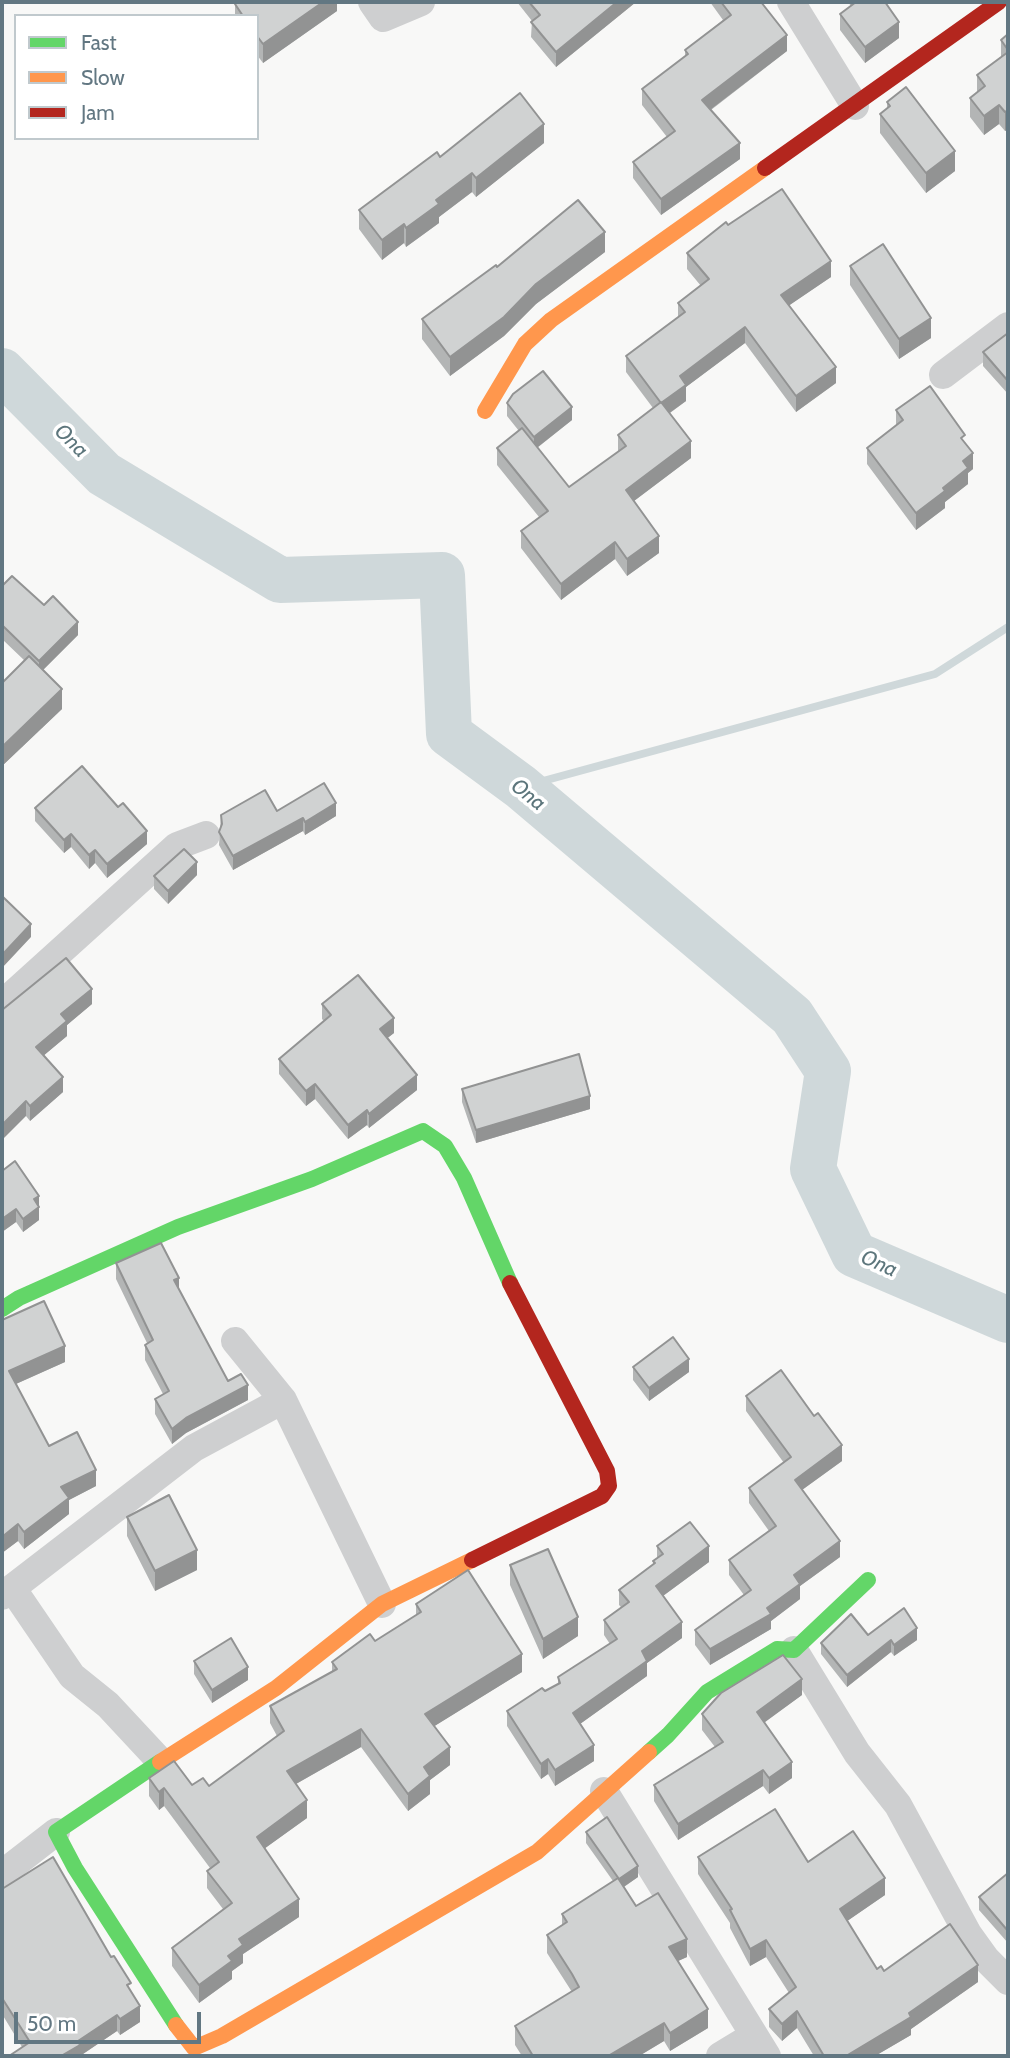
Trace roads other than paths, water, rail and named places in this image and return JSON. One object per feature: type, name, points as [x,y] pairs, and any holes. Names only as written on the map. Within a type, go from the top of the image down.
[{"type":"street","points":[[372,2],[383,18],[421,2]]},
{"type":"street","points":[[791,2],[855,106]]},
{"type":"street","points":[[485,411],[525,344],[551,320],[999,2]]},
{"type":"street","points":[[943,375],[1008,326]]},
{"type":"street","points":[[2,1004],[177,846],[206,835]]},
{"type":"street","points":[[2,1309],[19,1298],[178,1227],[312,1179],[423,1131],[445,1146],[464,1178],[502,1267],[607,1471],[609,1486],[602,1496],[382,1604],[276,1688],[241,1712],[206,1731],[56,1832],[2,1874]]},
{"type":"street","points":[[235,1340],[283,1400],[382,1604]]},
{"type":"street","points":[[162,1763],[108,1705],[72,1676],[7,1592],[194,1448],[283,1400]]},
{"type":"street","points":[[56,1832],[75,1868],[188,2052],[222,2036],[537,1852],[668,1735],[707,1692],[777,1649],[794,1650],[868,1580]]},
{"type":"street","points":[[794,1650],[857,1754],[898,1805],[968,1934],[986,1959],[1008,1981]]},
{"type":"street","points":[[604,1791],[760,2046],[720,2056]]},
{"type":"waterway","name":"Ona","points":[[2,371],[104,474],[280,580],[442,575],[449,734],[521,787],[792,1016],[828,1071],[813,1169],[854,1254],[1008,1320]]},
{"type":"waterway","points":[[521,787],[935,674],[1008,627]]}]
